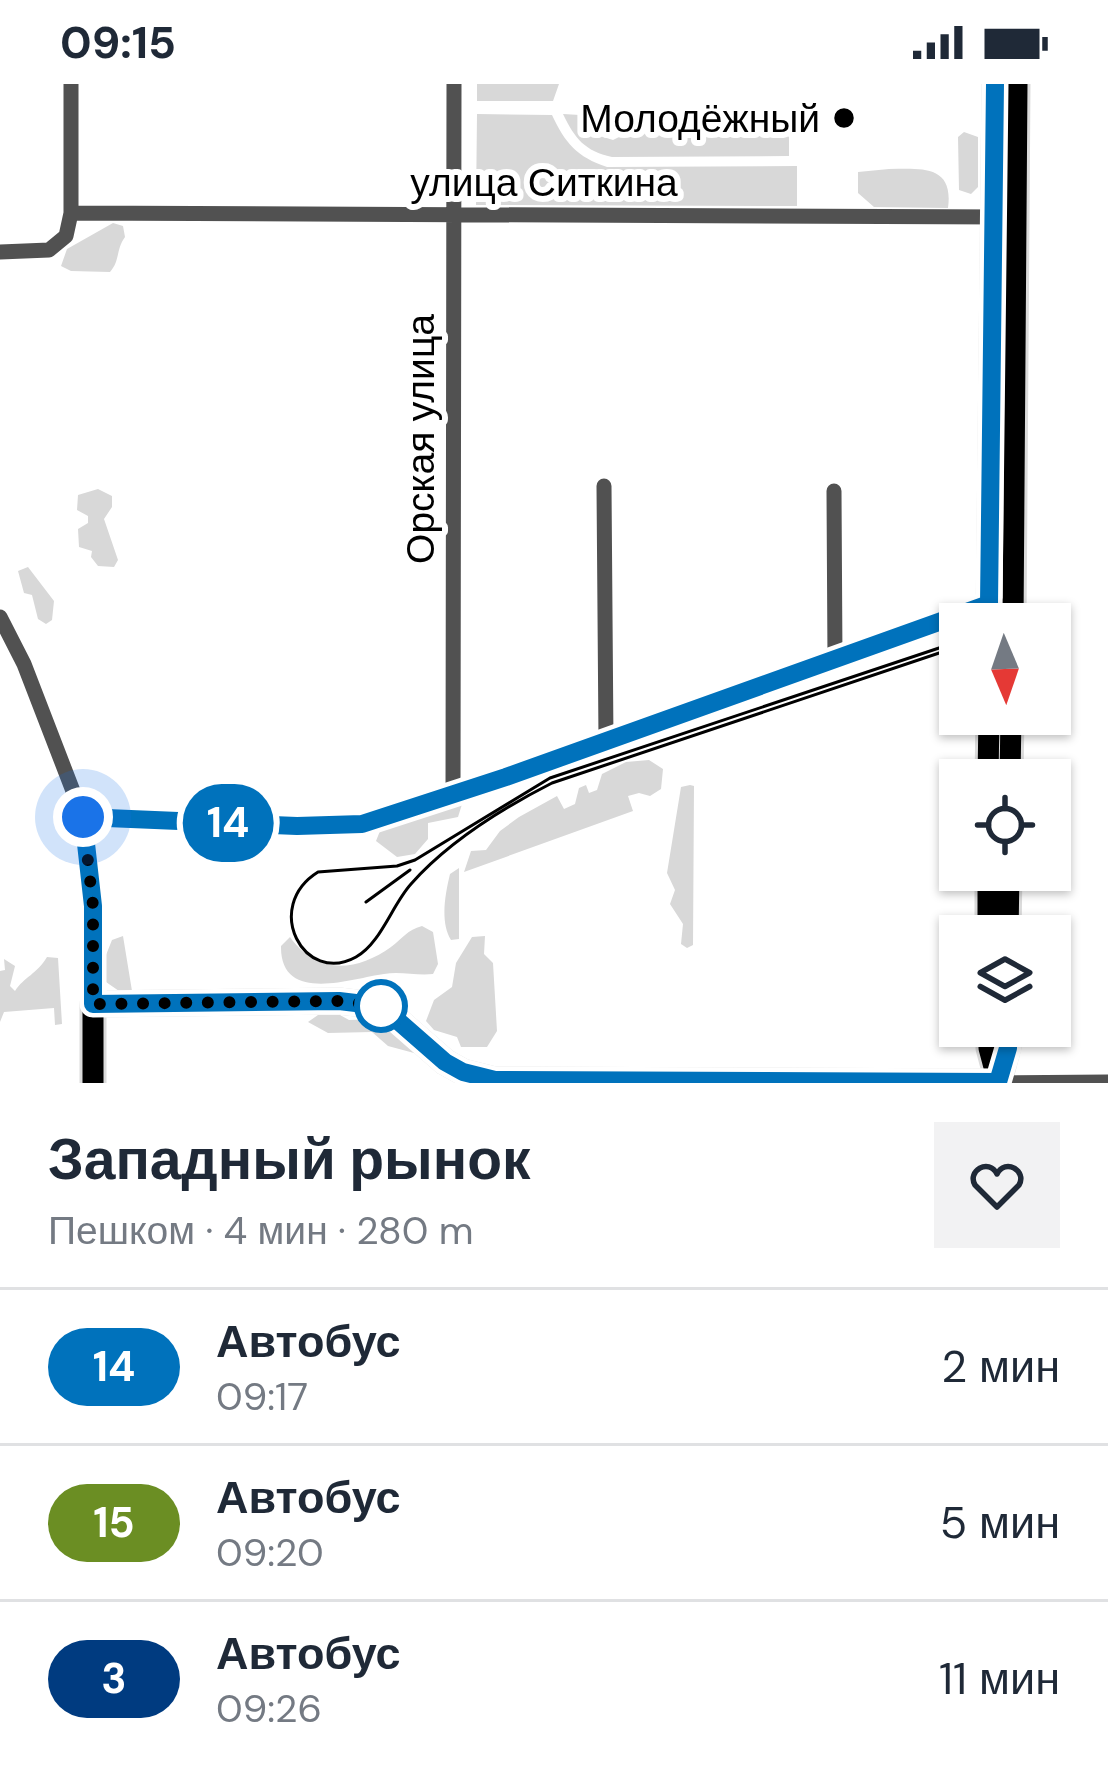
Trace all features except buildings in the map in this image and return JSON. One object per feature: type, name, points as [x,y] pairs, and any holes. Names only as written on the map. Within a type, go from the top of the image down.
[{"type":"main road","points":[[995,84],[1005,218],[1013,603]]},
{"type":"main road","points":[[989,603],[1005,218],[1017,84]]},
{"type":"main road","points":[[93,1083],[93,1004],[339,1001],[381,1006],[460,1077],[620,1083],[998,1083]]},
{"type":"main road","points":[[989,1047],[998,1083]]},
{"type":"main road","points":[[998,1083],[1008,1047]]},
{"type":"street","points":[[0,252],[49,250],[66,236],[71,213],[71,84]]},
{"type":"street","name":"Орская улица","points":[[453,793],[454,84]]},
{"type":"street","name":"улица Ситкина","points":[[71,213],[1005,218]]},
{"type":"street","points":[[604,486],[606,741]]},
{"type":"street","points":[[834,491],[835,660]]},
{"type":"street","points":[[1004,603],[1013,596]]},
{"type":"street","points":[[0,617],[25,664],[83,817],[93,906],[93,1004]]},
{"type":"street","points":[[83,817],[343,827],[388,817],[835,660],[939,629]]},
{"type":"street","points":[[998,1083],[1108,1082]]},
{"type":"shaded area","points":[[477,84],[559,84],[553,101],[477,101]]},
{"type":"shaded area","points":[[477,114],[552,115],[573,148],[607,167],[797,166],[797,206],[476,205]]},
{"type":"shaded area","points":[[563,114],[580,115],[588,132],[613,140],[637,128],[789,127],[789,156],[612,157],[582,143]]},
{"type":"shaded area","points":[[964,132],[978,137],[978,187],[971,194],[959,190],[958,137]]},
{"type":"shaded area","points":[[923,170],[940,176],[946,183],[948,208],[874,207],[858,193],[858,172]]},
{"type":"shaded area","points":[[113,223],[123,226],[125,237],[110,272],[71,271],[61,266],[67,249]]},
{"type":"shaded area","points":[[98,489],[112,496],[112,507],[104,519],[118,560],[114,567],[98,566],[92,551],[79,547],[78,529],[88,523],[88,516],[77,510],[78,495]]},
{"type":"shaded area","points":[[28,567],[54,601],[52,620],[46,624],[38,619],[32,595],[24,593],[18,571]]},
{"type":"shaded area","points":[[649,760],[663,769],[661,789],[650,796],[628,796],[633,811],[464,872],[471,851],[486,850],[519,817],[557,796],[564,809],[575,804],[579,788],[586,785],[589,793],[597,790],[602,774],[626,762]]},
{"type":"shaded area","points":[[694,786],[693,945],[687,948],[681,944],[683,924],[670,904],[675,890],[667,873],[681,787]]},
{"type":"shaded area","points":[[458,797],[463,801],[458,817],[428,823],[428,839],[415,854],[397,857],[376,841],[382,826]]},
{"type":"shaded area","points":[[459,868],[459,939],[451,940],[445,899],[450,874]]},
{"type":"shaded area","points":[[422,926],[433,932],[438,964],[433,974],[390,973],[320,984],[292,976],[284,964],[281,946],[290,937],[312,958],[351,965],[378,955]]},
{"type":"shaded area","points":[[123,936],[132,991],[119,991],[106,982],[104,960],[112,940]]},
{"type":"shaded area","points":[[485,936],[484,954],[493,963],[497,1031],[487,1047],[461,1047],[457,1037],[434,1030],[426,1021],[434,1000],[452,987],[456,963],[472,937]]},
{"type":"shaded area","points":[[47,957],[58,958],[62,1024],[55,1025],[54,1008],[4,1012],[0,1022],[4,959],[15,966],[10,986],[15,991]]},
{"type":"shaded area","points":[[318,1015],[379,1019],[415,1048],[414,1053],[388,1046],[372,1032],[328,1033],[308,1022]]},
{"type":"tram line","points":[[998,603],[1004,84]]},
{"type":"tram line","points":[[939,648],[550,778],[415,860],[397,866],[318,872],[301,887],[293,904],[296,939],[320,961],[337,963],[356,957],[372,943],[411,884],[442,854],[495,815],[552,783],[939,653]]},
{"type":"tram line","points":[[366,902],[410,870]]},
{"type":"bus line","name":"14","points":[[995,84],[989,604],[362,824],[297,826],[83,817],[93,906],[93,1004],[360,1002],[381,1006],[445,1062],[495,1080],[998,1082],[1008,1047]]},
{"type":"place","name":"Молодёжный","points":[[844,118]]},
{"type":"route","points":[[83,817],[93,906],[93,1004],[339,1001],[381,1006]]}]
